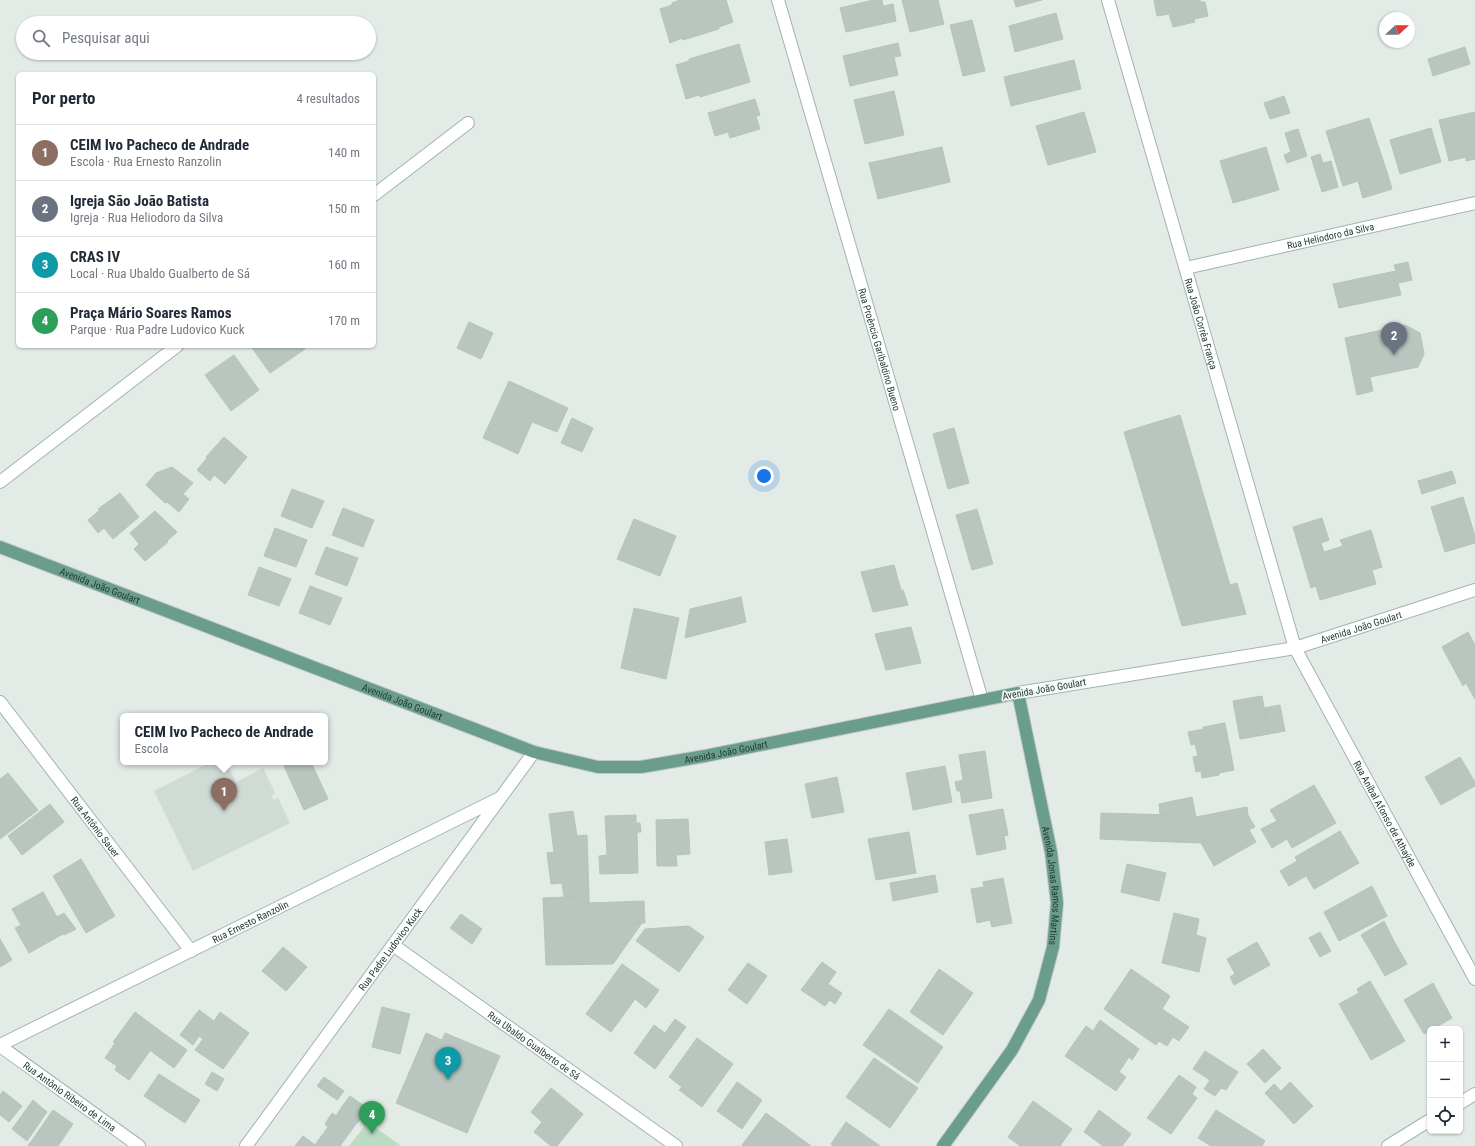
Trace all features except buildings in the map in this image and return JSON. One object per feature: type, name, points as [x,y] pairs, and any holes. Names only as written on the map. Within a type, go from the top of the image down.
[{"type":"main road","name":"Avenida João Goulart","points":[[0,547],[534,752],[598,767],[641,767],[705,756],[1018,693]]},
{"type":"main road","name":"Avenida Jonas Ramos Martins","points":[[943,1146],[1012,1050],[1039,1000],[1053,947],[1057,903],[1051,852],[1018,693]]},
{"type":"street","name":"Rua Proêncio Garibaldino Bueno","points":[[778,0],[982,700]]},
{"type":"street","name":"Rua João Corrêa França","points":[[1108,0],[1295,648]]},
{"type":"street","points":[[376,193],[468,123]]},
{"type":"street","name":"Rua Heliodoro da Silva","points":[[1186,268],[1475,203]]},
{"type":"street","points":[[0,482],[174,348]]},
{"type":"street","name":"Avenida João Goulart","points":[[1018,693],[1295,648],[1475,590]]},
{"type":"street","name":"Rua Aníbal Afonso de Athaýde","points":[[1295,648],[1475,979]]},
{"type":"street","name":"Rua Antônio Sauer","points":[[0,702],[190,951]]},
{"type":"street","name":"Rua Padre Ludovico Kuck","points":[[246,1146],[534,752]]},
{"type":"street","name":"Rua Ernesto Ranzolin","points":[[0,1045],[500,798]]},
{"type":"street","name":"Rua Ubaldo Gualberto de Sá","points":[[393,945],[676,1146]]},
{"type":"street","name":"Rua Antônio Ribeiro de Lima","points":[[0,1045],[139,1146]]},
{"type":"street","points":[[1463,1101],[1475,1094]]},
{"type":"street","points":[[1388,1146],[1427,1122]]},
{"type":"shaded area","points":[[205,765],[228,765],[236,782],[263,768],[275,793],[272,795],[273,800],[278,798],[290,823],[193,871],[154,791]]},
{"type":"green space","points":[[368,1122],[401,1146],[349,1146]]},
{"type":"place","name":"Igreja São João Batista","points":[[1394,355]]},
{"type":"place","name":"CEIM Ivo Pacheco de Andrade","points":[[224,811]]},
{"type":"place","name":"CRAS IV","points":[[448,1080]]},
{"type":"place","name":"Praça Mário Soares Ramos","points":[[372,1134]]}]
